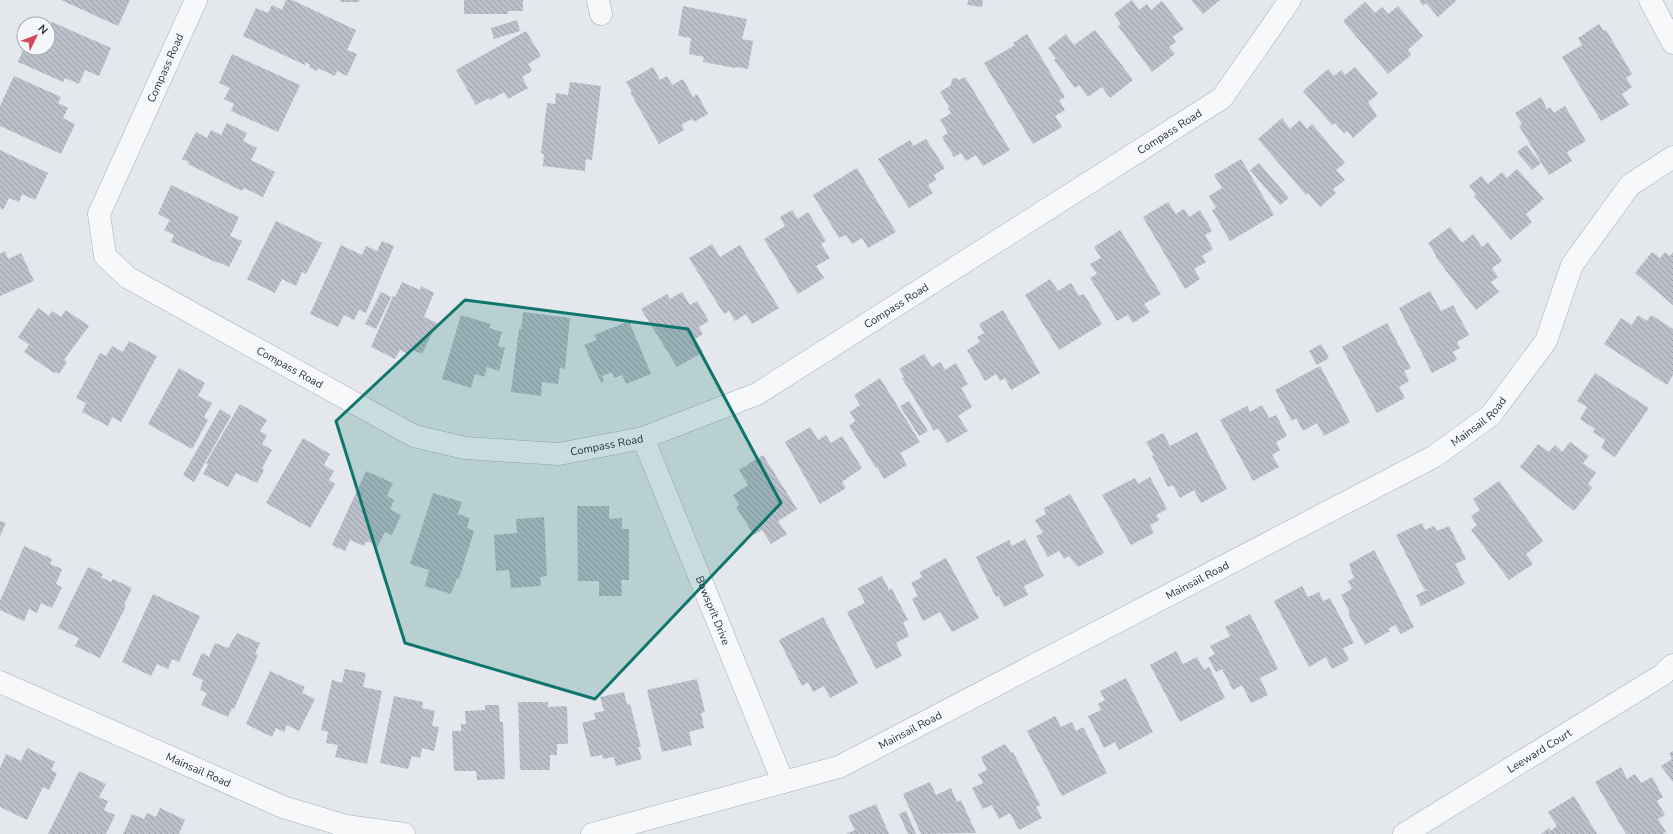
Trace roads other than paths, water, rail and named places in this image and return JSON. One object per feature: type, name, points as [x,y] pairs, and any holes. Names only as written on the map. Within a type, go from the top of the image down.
[{"type":"street","name":"Compass Road","points":[[196,0],[99,214],[105,256],[127,277],[414,436],[465,448],[559,454],[643,438],[757,394],[1222,98],[1290,0]]},
{"type":"street","points":[[1650,0],[1673,43]]},
{"type":"street","name":"Mainsail Road","points":[[592,834],[839,767],[1435,456],[1492,415],[1546,341],[1572,265],[1630,185],[1673,157]]},
{"type":"street","name":"Bowsprit Drive","points":[[643,438],[783,782]]},
{"type":"street","name":"Leeward Court","points":[[1404,834],[1662,675],[1673,665]]},
{"type":"street","name":"Mainsail Road","points":[[0,682],[283,807],[346,826],[404,834]]}]
